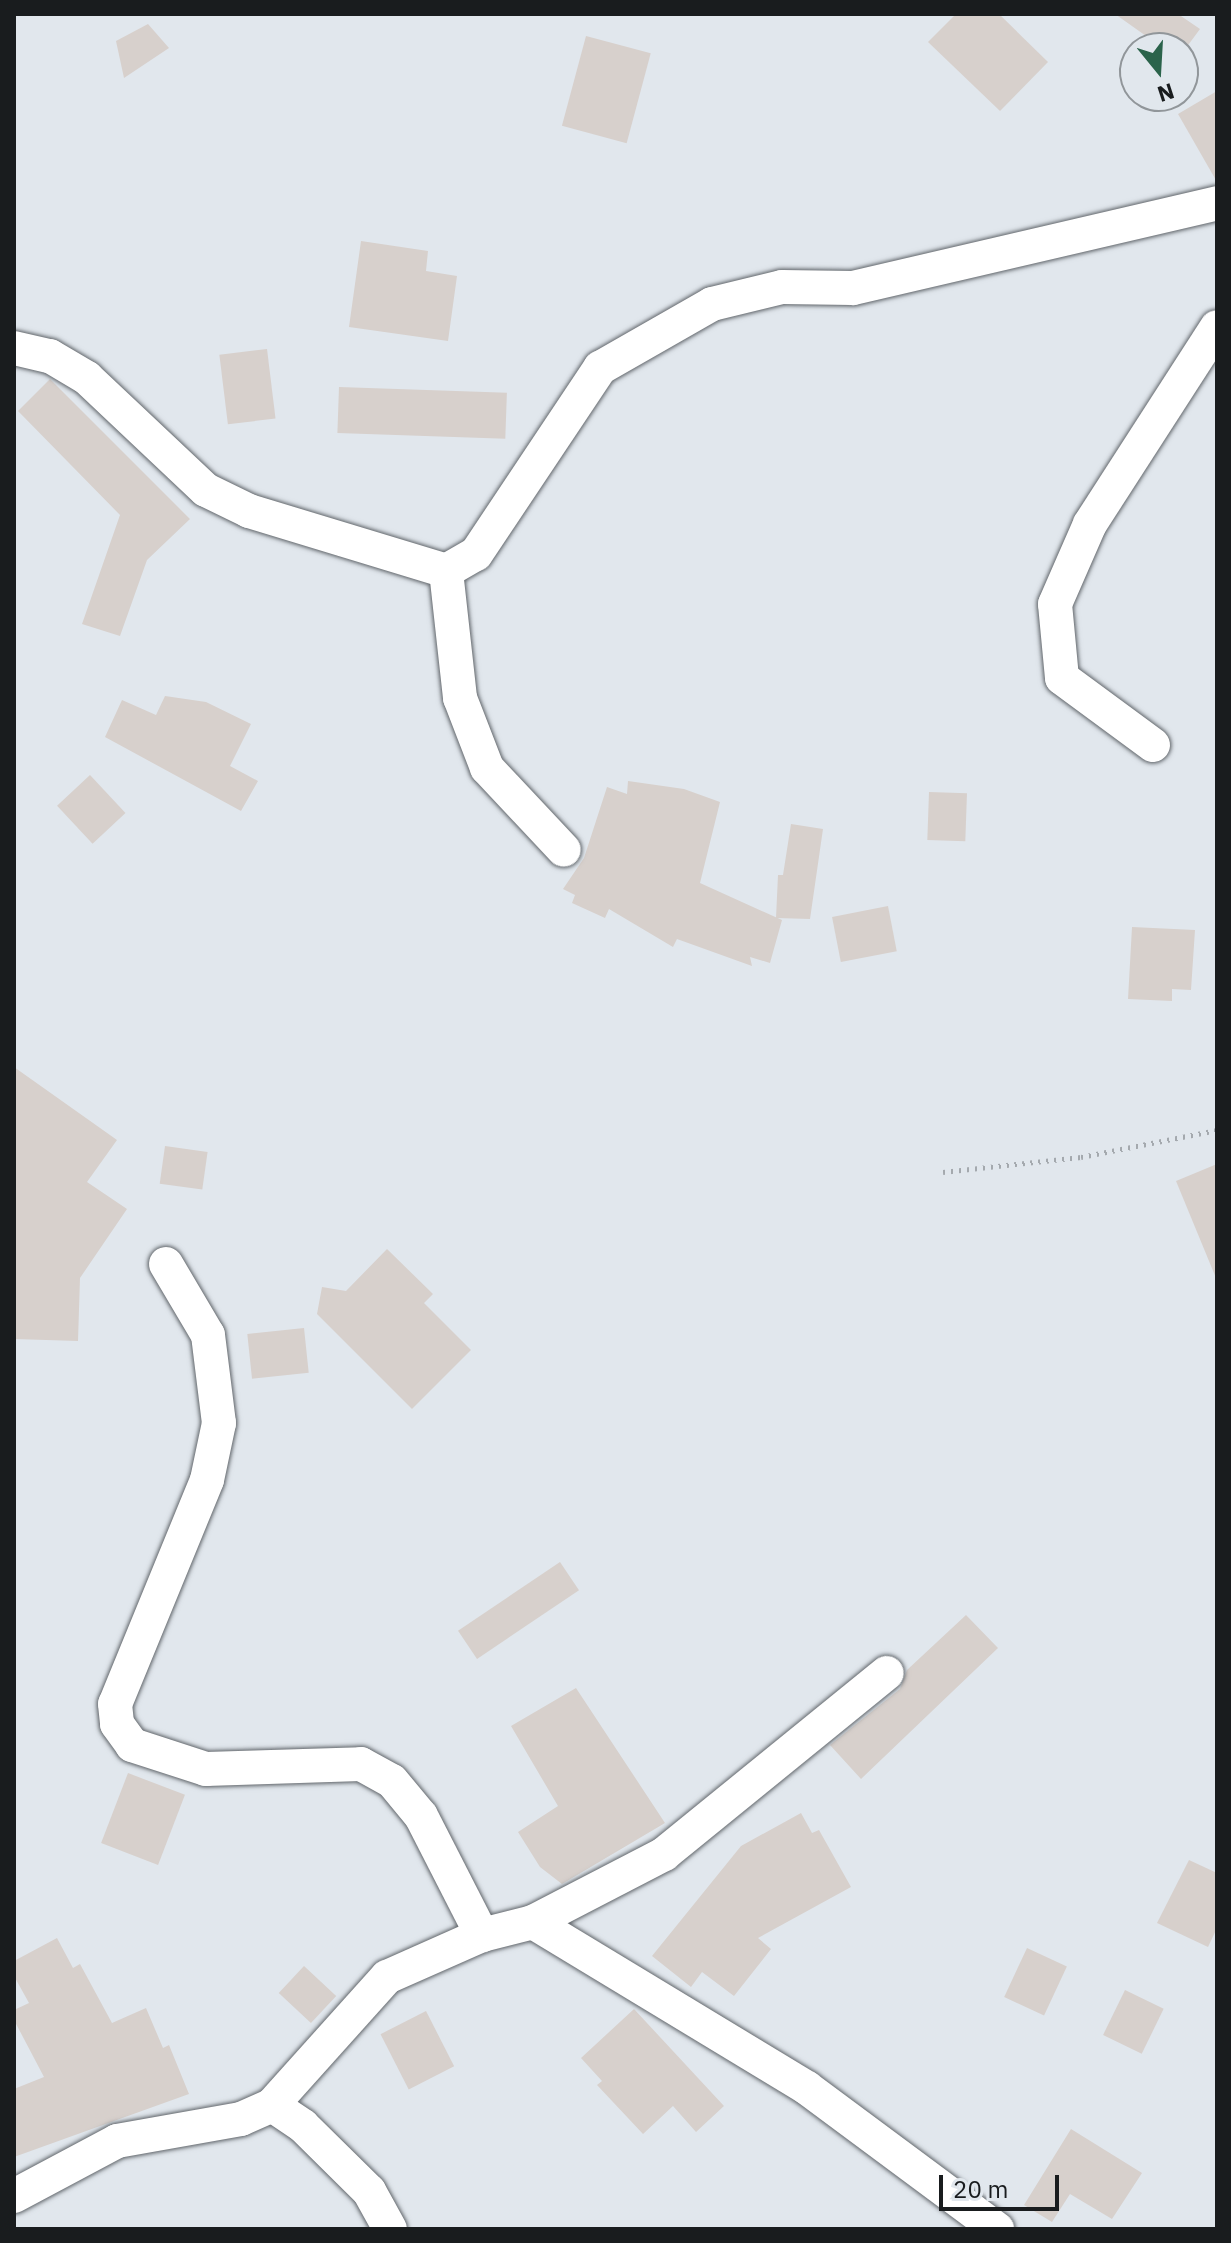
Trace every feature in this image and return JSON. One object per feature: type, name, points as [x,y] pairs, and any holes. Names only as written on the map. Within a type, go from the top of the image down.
[{"type":"street","points":[[14,348],[50,356],[87,378],[206,490],[249,511],[446,571],[476,554],[600,368],[712,304],[782,287],[853,288],[1217,203]]},
{"type":"street","points":[[1153,745],[1062,678],[1055,604],[1090,524],[1217,327]]},
{"type":"street","points":[[446,571],[460,698],[487,768],[564,850]]},
{"type":"street","points":[[166,1264],[208,1335],[219,1423],[207,1480],[115,1704],[117,1724],[132,1745],[206,1769],[361,1764],[392,1781],[421,1816],[482,1935]]},
{"type":"street","points":[[14,2196],[117,2141],[241,2119],[272,2105],[387,1977],[482,1935],[533,1922],[664,1854],[887,1673]]},
{"type":"street","points":[[533,1922],[807,2088],[997,2229]]},
{"type":"street","points":[[272,2105],[303,2126],[369,2191],[390,2229]]},
{"type":"path","points":[[943,1172],[1081,1157],[1217,1130]]},
{"type":"building","points":[[956,14],[999,14],[1048,62],[1000,111],[928,42]]},
{"type":"building","points":[[1115,14],[1178,14],[1200,29],[1198,32],[1140,32]]},
{"type":"building","points":[[148,24],[169,48],[124,78],[116,41]]},
{"type":"building","points":[[586,36],[651,53],[627,143],[562,126]]},
{"type":"building","points":[[1217,91],[1217,182],[1178,114],[1199,112],[1199,102]]},
{"type":"building","points":[[361,241],[428,251],[426,271],[457,276],[448,341],[349,327]]},
{"type":"building","points":[[267,349],[276,418],[228,424],[219,355]]},
{"type":"building","points":[[50,379],[190,519],[147,560],[120,636],[82,624],[120,515],[18,411]]},
{"type":"building","points":[[339,387],[507,393],[505,439],[337,433]]},
{"type":"building","points":[[165,696],[206,702],[251,724],[230,766],[258,781],[241,811],[105,737],[122,700],[156,715]]},
{"type":"building","points":[[90,775],[125,813],[93,844],[57,806]]},
{"type":"building","points":[[628,781],[684,789],[720,802],[700,883],[782,920],[770,963],[750,957],[752,966],[677,939],[673,947],[609,909],[605,918],[572,903],[575,895],[563,889],[584,858],[607,787],[627,794]]},
{"type":"building","points":[[929,792],[967,793],[965,841],[927,840]]},
{"type":"building","points":[[791,824],[823,829],[810,919],[776,918],[778,875],[783,875]]},
{"type":"building","points":[[888,906],[897,951],[841,962],[832,917]]},
{"type":"building","points":[[1132,927],[1195,930],[1191,990],[1172,989],[1172,1001],[1128,999]]},
{"type":"building","points":[[14,1067],[117,1140],[87,1182],[127,1209],[80,1278],[78,1341],[14,1339]]},
{"type":"building","points":[[165,1146],[208,1152],[202,1190],[160,1184]]},
{"type":"building","points":[[1217,1164],[1217,1278],[1216,1278],[1176,1181]]},
{"type":"building","points":[[387,1249],[433,1294],[424,1303],[471,1350],[412,1409],[317,1314],[322,1287],[346,1291]]},
{"type":"building","points":[[304,1328],[309,1373],[252,1379],[247,1334]]},
{"type":"building","points":[[560,1562],[579,1590],[477,1659],[458,1631]]},
{"type":"building","points":[[966,1615],[998,1648],[861,1779],[830,1745],[900,1689],[907,1670]]},
{"type":"building","points":[[576,1688],[665,1823],[562,1884],[540,1867],[518,1832],[558,1806],[511,1726]]},
{"type":"building","points":[[128,1773],[185,1795],[158,1865],[101,1843]]},
{"type":"building","points":[[801,1813],[812,1833],[819,1830],[851,1887],[758,1938],[771,1949],[734,1996],[702,1972],[691,1987],[652,1956],[741,1846]]},
{"type":"building","points":[[1189,1860],[1217,1873],[1217,1928],[1208,1947],[1157,1923]]},
{"type":"building","points":[[57,1938],[73,1968],[80,1964],[112,2023],[146,2008],[163,2048],[169,2045],[189,2094],[14,2157],[14,2089],[44,2077],[14,2020],[14,2010],[29,2003],[14,1976],[14,1961]]},
{"type":"building","points":[[1027,1948],[1067,1967],[1044,2016],[1004,1997]]},
{"type":"building","points":[[304,1966],[336,1996],[311,2023],[279,1993]]},
{"type":"building","points":[[1125,1990],[1164,2009],[1142,2054],[1103,2035]]},
{"type":"building","points":[[634,2009],[724,2106],[696,2132],[673,2106],[643,2134],[597,2085],[602,2081],[581,2058]]},
{"type":"building","points":[[426,2011],[454,2066],[409,2089],[381,2034]]},
{"type":"building","points":[[1071,2129],[1142,2173],[1112,2219],[1070,2194],[1052,2222],[1024,2205]]}]
